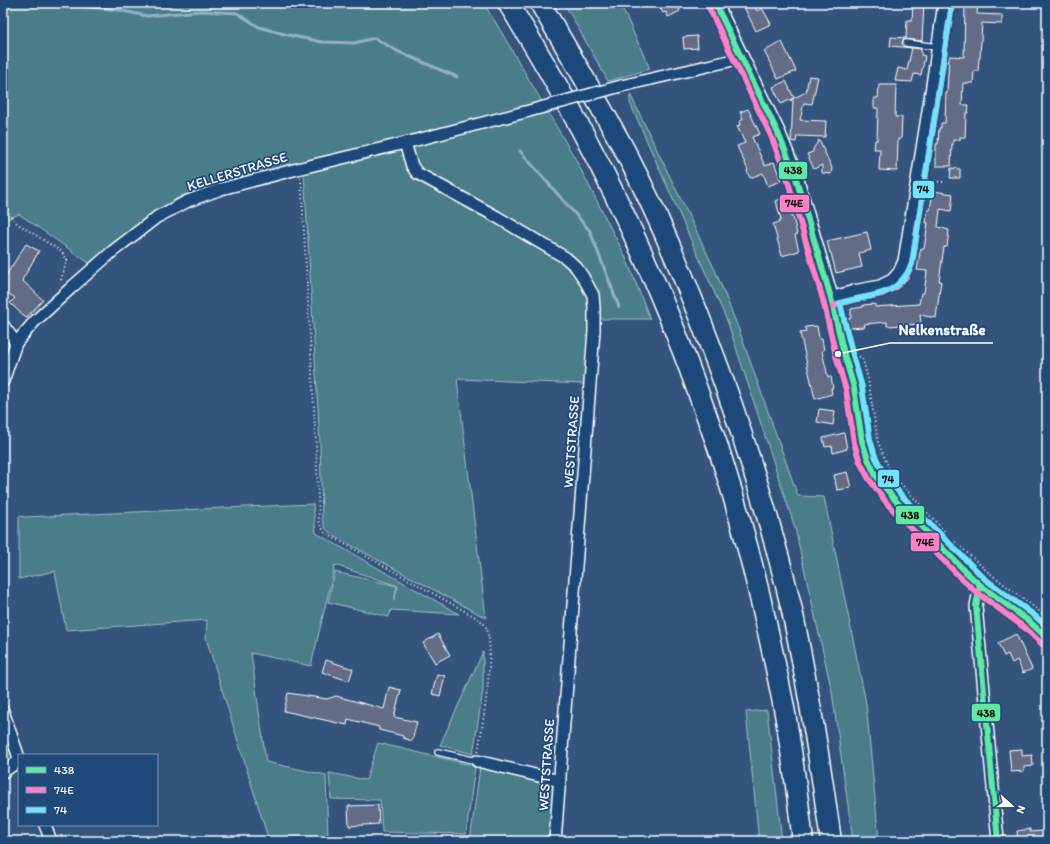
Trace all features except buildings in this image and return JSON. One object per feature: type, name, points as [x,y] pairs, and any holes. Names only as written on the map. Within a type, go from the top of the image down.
[{"type":"highway","points":[[508,3],[540,54],[573,112],[634,234],[660,292],[682,347],[723,461],[754,573],[769,637],[783,704],[803,841]]},
{"type":"highway","points":[[540,3],[566,46],[625,152],[686,282],[715,357],[769,521],[790,605],[808,693],[822,773],[831,841]]},
{"type":"street","points":[[715,3],[778,133],[795,175],[832,298],[842,344],[854,388],[862,441],[876,476],[891,496],[920,527],[980,585],[1030,622],[1047,638]]},
{"type":"street","points":[[832,298],[854,291],[880,286],[892,280],[899,272],[904,261],[944,3]]},
{"type":"street","name":"KELLERSTRASSE","points":[[3,381],[16,343],[34,322],[114,251],[157,217],[188,201],[215,191],[300,168],[405,143],[621,86],[742,58]]},
{"type":"street","name":"WESTSTRASSE","points":[[405,143],[412,166],[417,173],[497,217],[566,258],[584,277],[593,295],[594,331],[555,841]]},
{"type":"street","points":[[3,325],[16,343]]},
{"type":"street","points":[[980,585],[976,606],[998,841]]},
{"type":"street","points":[[3,711],[18,755]]},
{"type":"street","points":[[477,761],[560,781]]},
{"type":"street","points":[[3,772],[18,762]]},
{"type":"street","points":[[45,826],[51,841]]},
{"type":"lane","points":[[906,43],[938,47]]},
{"type":"lane","points":[[438,752],[477,761]]},
{"type":"path","points":[[300,168],[316,444],[319,523],[325,533],[470,614],[485,626],[488,640],[489,674],[477,761]]},
{"type":"path","points":[[917,180],[945,182]]},
{"type":"path","points":[[3,194],[10,216],[18,224],[61,251],[67,260],[59,286]]},
{"type":"path","points":[[842,344],[863,360],[868,379],[878,442],[891,473],[947,534]]},
{"type":"path","points":[[952,539],[988,572],[1047,617]]},
{"type":"green space","points":[[3,3],[483,3],[576,160],[626,258],[650,319],[599,319],[586,272],[420,172],[407,140],[221,183],[181,196],[156,212],[89,263],[19,214],[3,221]]},
{"type":"green space","points":[[564,3],[620,3],[650,69],[608,81]]},
{"type":"green space","points":[[630,94],[715,270],[739,330],[798,496],[824,497],[866,703],[879,841],[853,841],[832,692],[795,528],[728,323],[630,103]]},
{"type":"green space","points":[[404,146],[411,173],[563,261],[581,282],[589,300],[590,307],[585,384],[457,379],[486,618],[334,536],[325,528],[322,519],[320,443],[304,172]]},
{"type":"green space","points":[[313,504],[316,533],[459,614],[391,610],[389,617],[328,602],[335,572],[397,586],[394,600],[398,586],[335,565],[311,666],[251,653],[266,762],[326,775],[328,841],[269,841],[206,638],[207,620],[66,630],[55,571],[19,579],[19,516],[25,517]]},
{"type":"green space","points":[[483,652],[483,690],[473,754],[440,745]]},
{"type":"green space","points":[[767,710],[782,841],[759,841],[746,712]]},
{"type":"green space","points":[[3,722],[16,760],[3,769]]},
{"type":"green space","points":[[378,743],[475,766],[466,834],[382,832],[380,800],[331,799],[329,773],[366,780]]},
{"type":"green space","points":[[480,767],[556,787],[551,841],[470,841]]},
{"type":"waterway","points":[[3,6],[15,3]]},
{"type":"waterway","points":[[50,3],[118,10],[147,16],[201,11],[237,13],[259,27],[322,42],[354,43],[375,38],[397,51],[457,77]]},
{"type":"waterway","points":[[520,151],[590,231],[619,307]]},
{"type":"transit line","name":"438","points":[[715,3],[778,133],[795,175],[831,298],[844,354],[854,388],[862,441],[876,476],[895,500],[966,572],[980,585],[1030,622],[1047,638]]},
{"type":"transit line","name":"74E","points":[[833,306],[856,299],[882,294],[896,287],[906,277],[912,264],[952,4]]},
{"type":"transit line","name":"74","points":[[952,4],[912,264],[906,276],[891,290],[873,296],[840,303],[862,387],[870,439],[875,456],[883,472],[901,495],[985,579],[1035,616],[1047,627]]},
{"type":"transit line","name":"74E","points":[[708,6],[771,136],[787,178],[823,300],[836,356],[846,390],[854,443],[860,462],[869,479],[889,506],[975,591],[1025,628],[1042,644]]},
{"type":"transit line","name":"438","points":[[980,585],[976,606],[998,841]]},
{"type":"place","name":"Nelkenstraße","points":[[838,354]]}]
